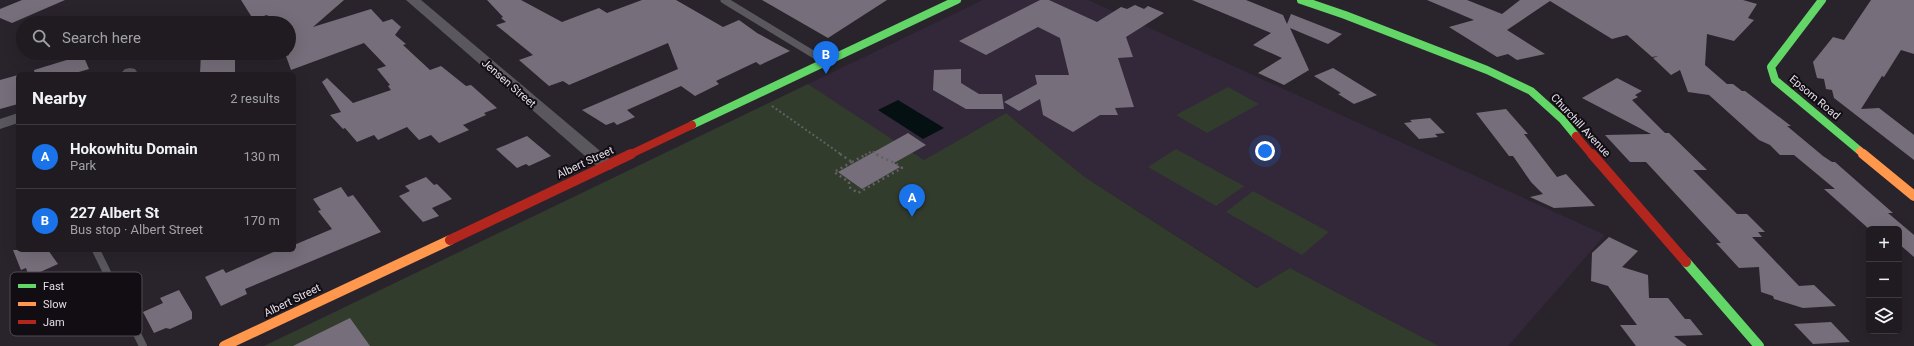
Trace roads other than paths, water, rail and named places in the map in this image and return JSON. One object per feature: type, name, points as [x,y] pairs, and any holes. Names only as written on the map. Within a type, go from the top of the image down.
[{"type":"street","name":"Jensen Street","points":[[413,0],[606,165]]},
{"type":"street","name":"Albert Street","points":[[224,346],[957,0]]},
{"type":"street","name":"Churchill Avenue","points":[[1301,0],[1345,15],[1486,70],[1531,91],[1562,119],[1759,346]]},
{"type":"street","name":"Epsom Road","points":[[1822,0],[1771,67],[1775,80],[1914,196]]},
{"type":"street","points":[[0,124],[16,119]]},
{"type":"lane","points":[[724,0],[826,62]]},
{"type":"lane","points":[[97,252],[107,272]]},
{"type":"lane","points":[[138,336],[143,346]]},
{"type":"place","name":"227 Albert St","points":[[826,74]]},
{"type":"place","name":"Hokowhitu Domain","points":[[912,217]]}]
